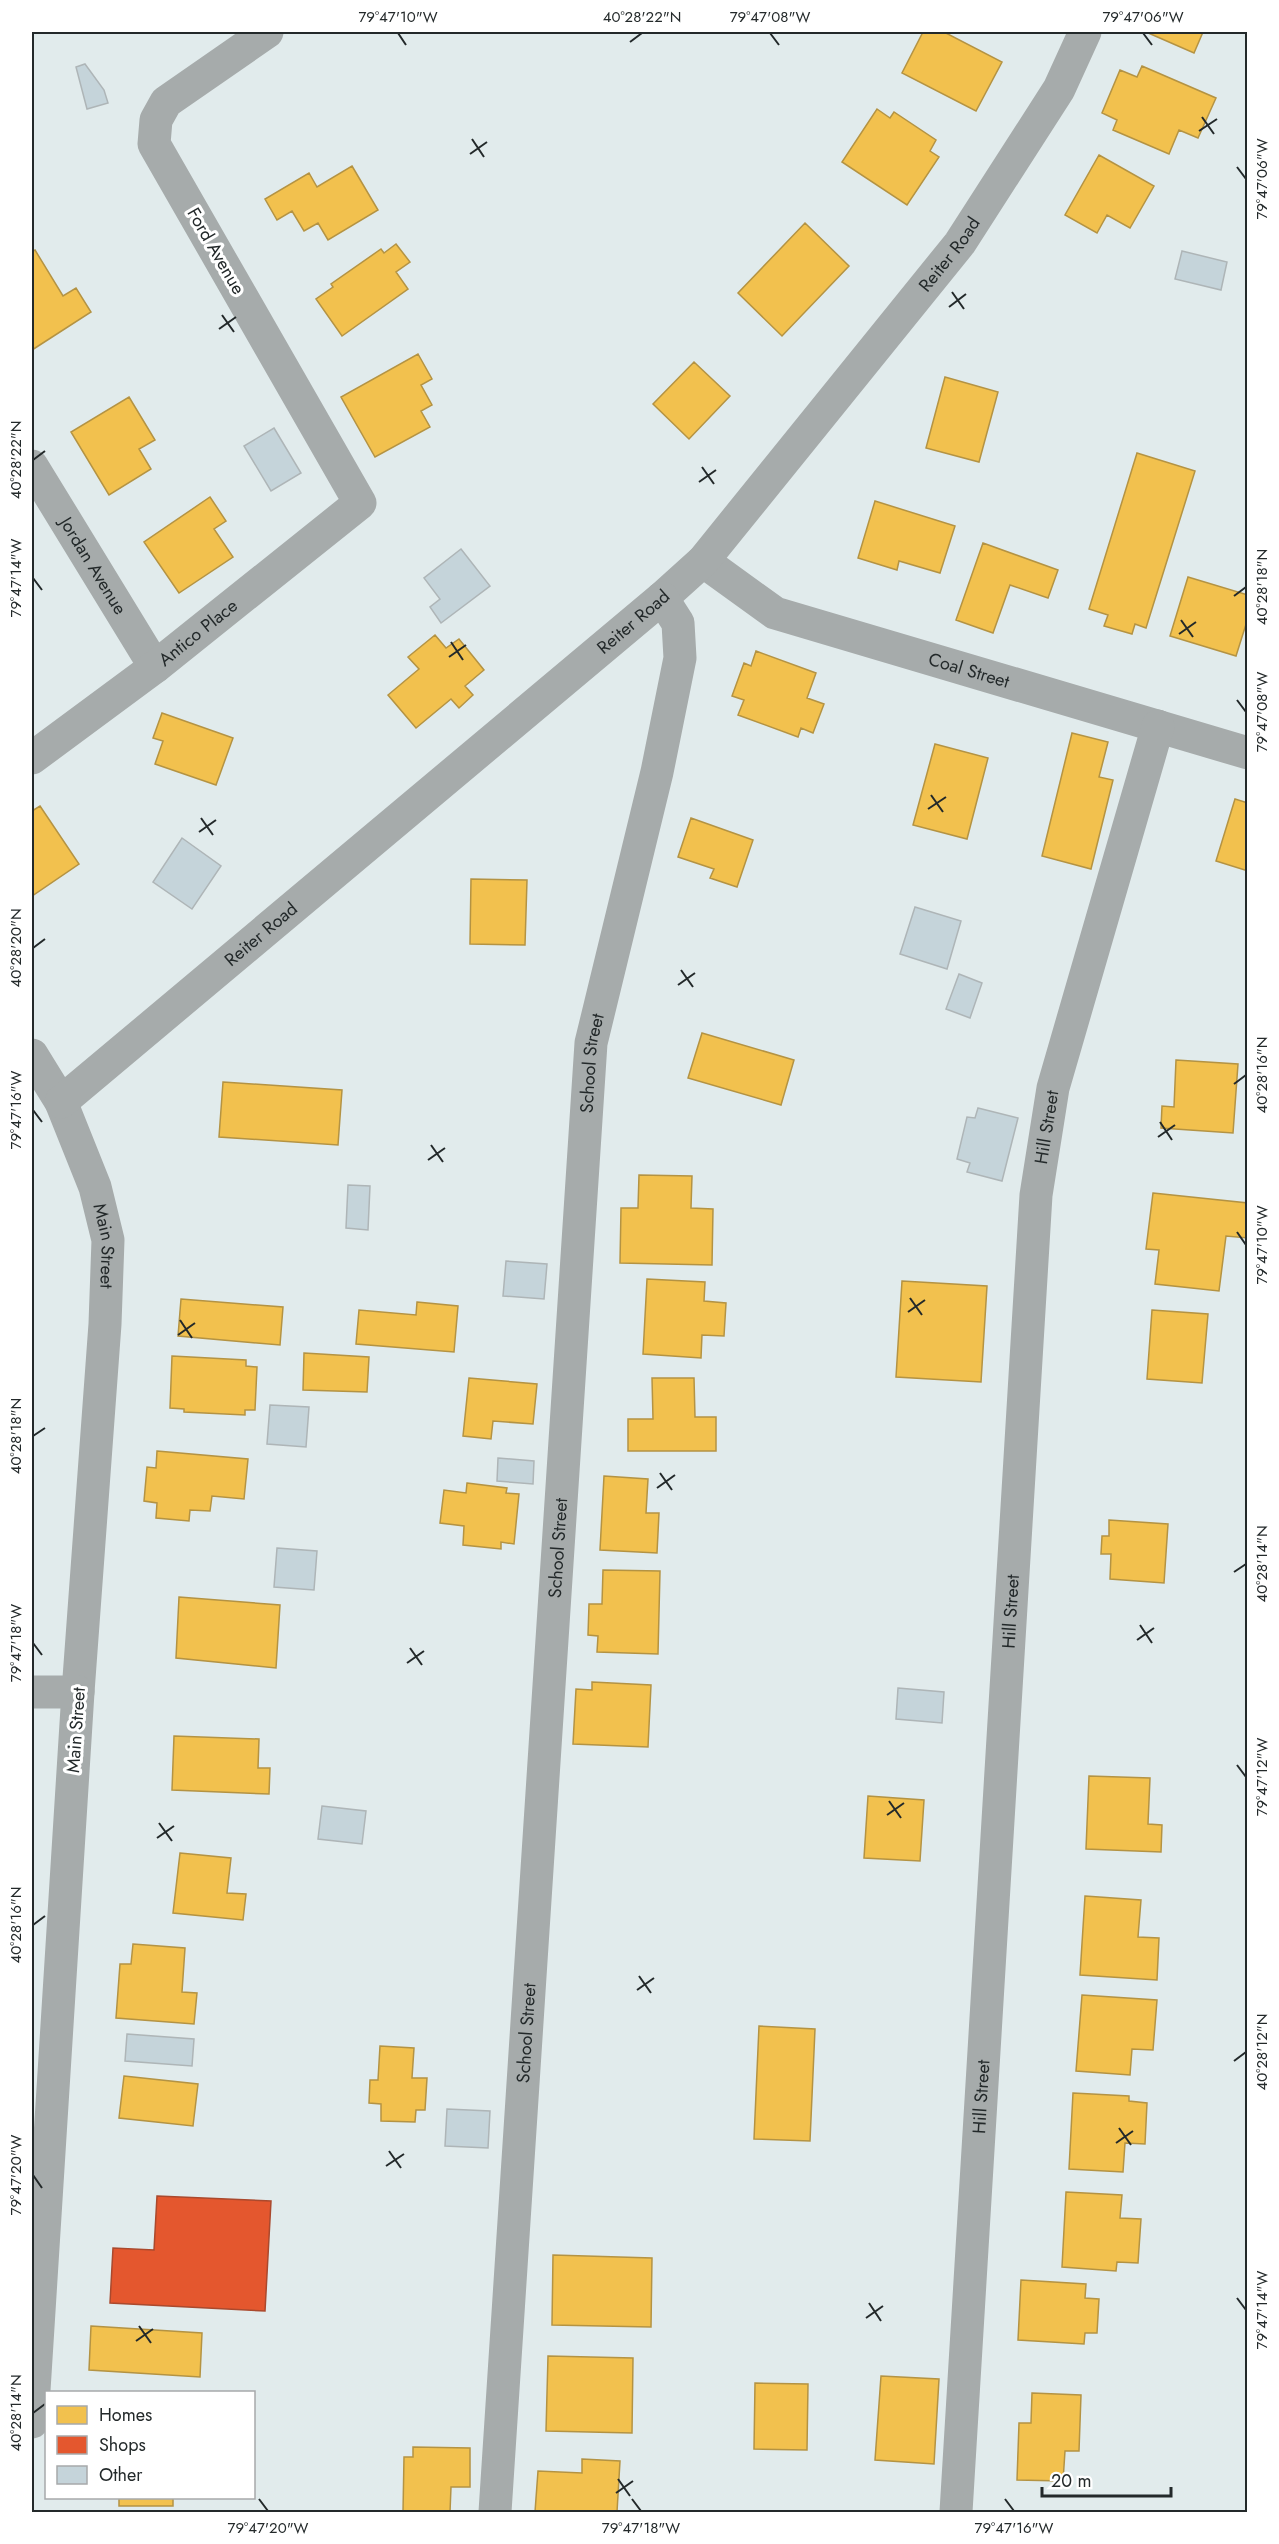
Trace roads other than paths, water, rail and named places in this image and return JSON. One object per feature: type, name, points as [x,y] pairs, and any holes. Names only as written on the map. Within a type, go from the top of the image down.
[{"type":"street","name":"Ford Avenue","points":[[267,32],[166,102],[156,120],[154,144],[360,503]]},
{"type":"street","name":"Reiter Road","points":[[61,1102],[662,598],[703,561],[960,243],[1059,89],[1085,32]]},
{"type":"street","name":"Jordan Avenue","points":[[32,465],[155,667]]},
{"type":"street","name":"Antico Place","points":[[32,758],[155,667],[360,503]]},
{"type":"street","name":"Coal Street","points":[[703,561],[775,613],[1248,753]]},
{"type":"street","name":"School Street","points":[[495,2512],[591,1043],[657,772],[680,658],[678,623],[662,598]]},
{"type":"street","name":"Hill Street","points":[[956,2512],[1036,1195],[1053,1088],[1158,726]]},
{"type":"street","name":"Main Street","points":[[32,1055],[61,1102],[95,1187],[108,1240],[104,1336],[78,1692],[32,2422]]},
{"type":"street","points":[[32,1692],[78,1692]]}]
